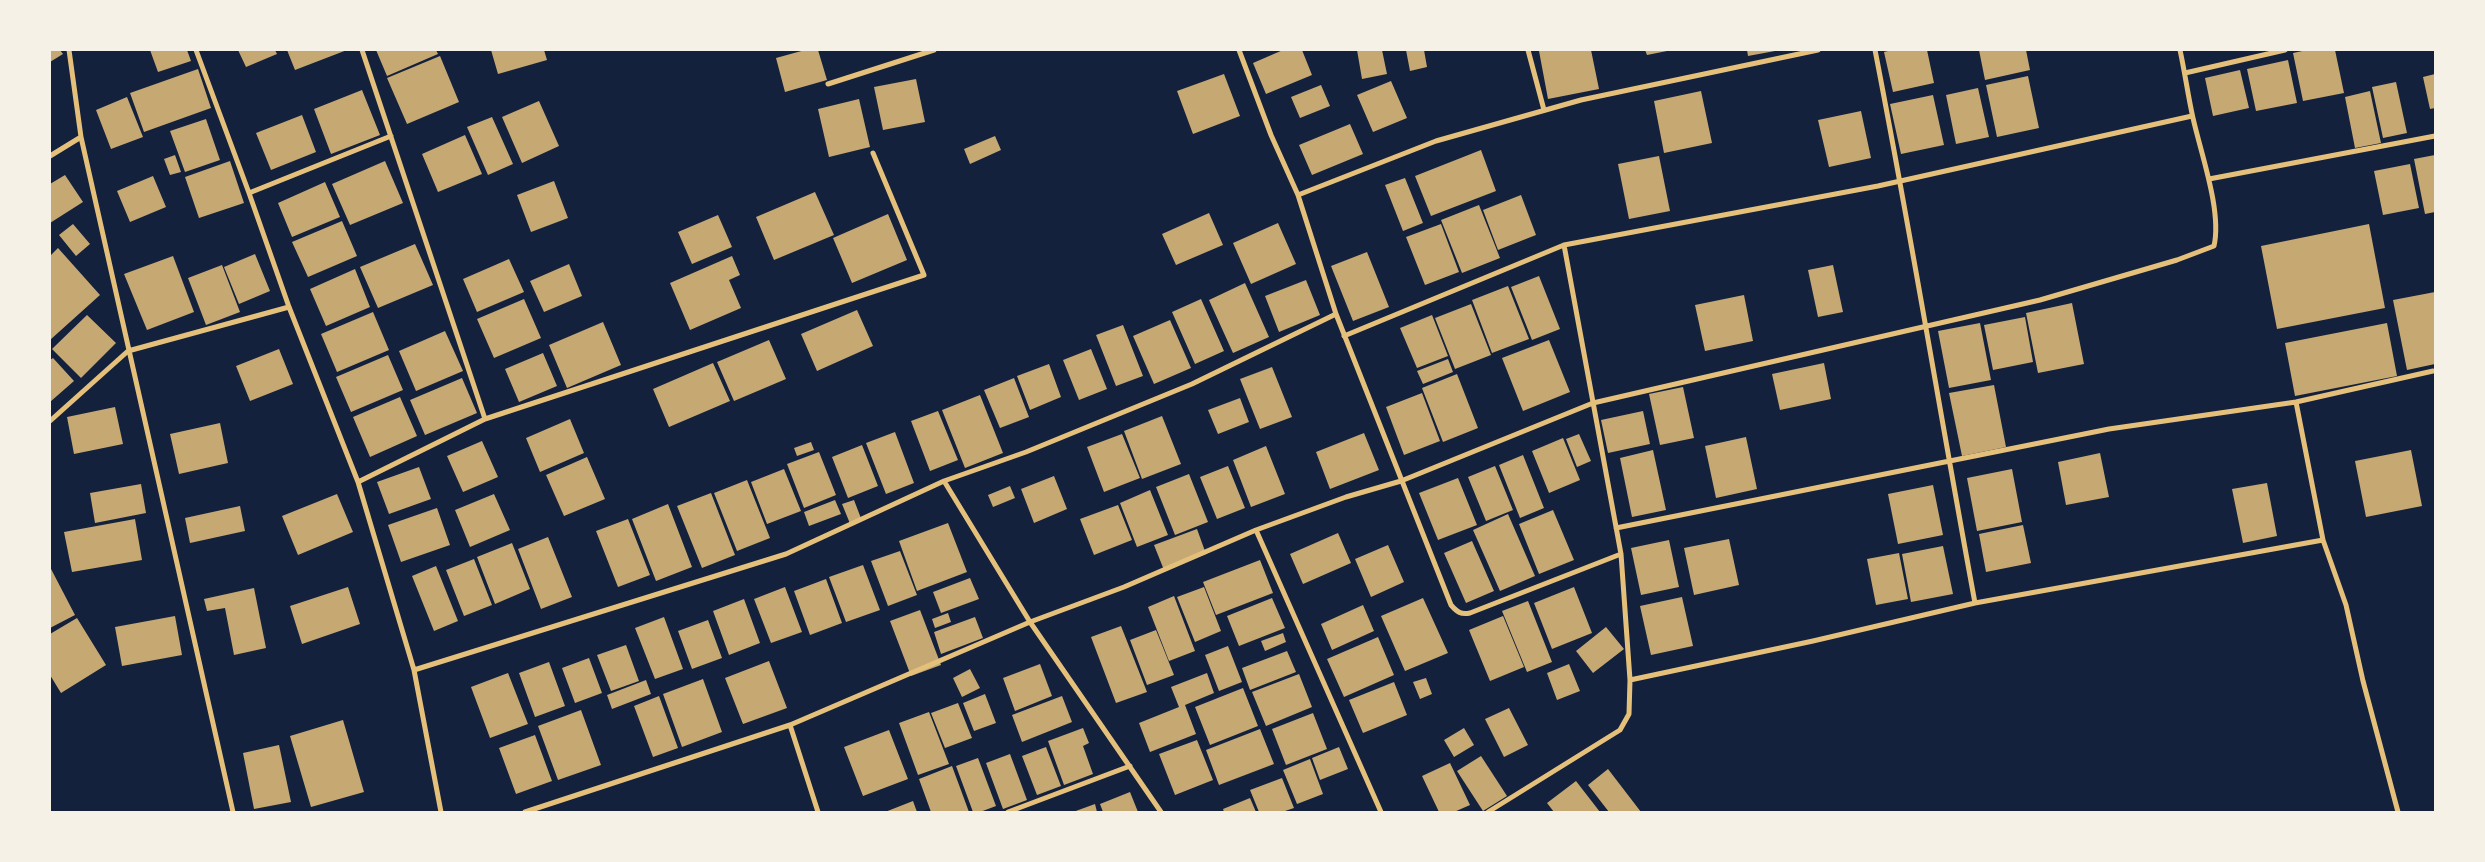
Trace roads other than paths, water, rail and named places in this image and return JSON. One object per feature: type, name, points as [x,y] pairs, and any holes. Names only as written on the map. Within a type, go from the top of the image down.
[{"type":"street","points":[[68,50],[81,137],[233,812]]},
{"type":"street","points":[[196,50],[289,307],[358,482],[414,670],[441,812]]},
{"type":"street","points":[[362,50],[485,419]]},
{"type":"street","points":[[828,84],[934,50]]},
{"type":"street","points":[[1239,50],[1270,136],[1298,195],[1344,336],[1451,605],[1456,612],[1463,614],[1620,554]]},
{"type":"street","points":[[1528,50],[1544,110]]},
{"type":"street","points":[[1298,195],[1436,141],[1544,110],[1581,100],[1818,50]]},
{"type":"street","points":[[1875,50],[1901,181],[1975,603]]},
{"type":"street","points":[[525,812],[790,725],[1030,622],[1124,587],[1256,530],[1346,497],[1401,481],[1593,403],[2040,300],[2177,260],[2214,246],[2217,233],[2209,179],[2192,116],[2180,50]]},
{"type":"street","points":[[2185,73],[2285,50]]},
{"type":"street","points":[[1344,336],[1564,246],[1901,181],[2192,116]]},
{"type":"street","points":[[249,193],[391,136]]},
{"type":"street","points":[[2209,179],[2435,136]]},
{"type":"street","points":[[50,156],[81,137]]},
{"type":"street","points":[[358,482],[485,419],[924,275],[873,153]]},
{"type":"street","points":[[1488,812],[1620,730],[1629,714],[1630,680],[1620,554],[1564,246]]},
{"type":"street","points":[[50,421],[128,351],[289,307]]},
{"type":"street","points":[[414,670],[786,554],[944,481],[1026,452],[1192,384],[1336,314]]},
{"type":"street","points":[[1616,528],[1949,462],[2109,428],[2296,402],[2433,371]]},
{"type":"street","points":[[2296,402],[2323,540],[2346,605],[2363,681],[2398,812]]},
{"type":"street","points":[[944,481],[1030,622],[1161,812]]},
{"type":"street","points":[[1256,530],[1381,812]]},
{"type":"street","points":[[1630,680],[1813,641],[1975,603],[2323,540]]},
{"type":"street","points":[[790,725],[818,812]]},
{"type":"street","points":[[1008,812],[1130,766]]}]
